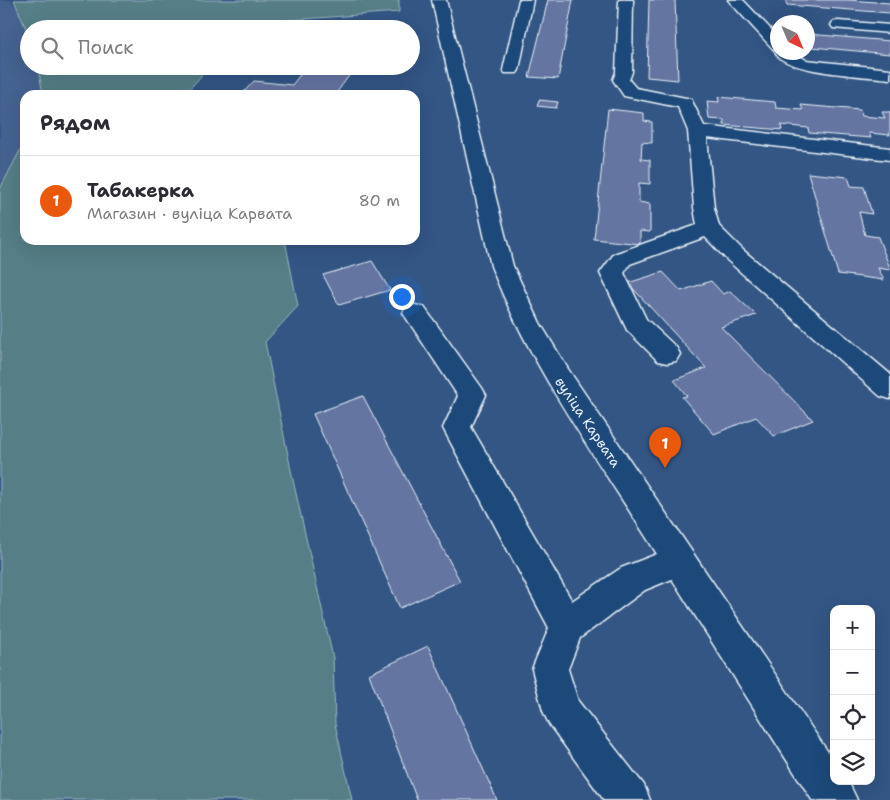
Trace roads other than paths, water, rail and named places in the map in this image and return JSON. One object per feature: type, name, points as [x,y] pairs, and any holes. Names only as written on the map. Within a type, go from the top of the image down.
[{"type":"street","name":"вуліца Карвата","points":[[438,0],[502,266],[514,298],[531,333],[559,380],[836,800]]},
{"type":"street","points":[[510,70],[526,0]]},
{"type":"street","points":[[626,0],[624,72],[621,80],[630,92],[685,103],[697,131],[704,208],[709,228],[735,255],[890,389]]},
{"type":"street","points":[[735,0],[770,38]]},
{"type":"street","points":[[838,25],[890,29]]},
{"type":"street","points":[[795,60],[802,64],[890,74]]},
{"type":"street","points":[[697,131],[890,154]]},
{"type":"street","points":[[667,354],[636,324],[612,273],[622,260],[709,228]]},
{"type":"street","points":[[415,313],[472,395],[457,428],[567,626]]},
{"type":"street","points":[[629,800],[562,711],[550,669],[567,626],[633,579],[679,561]]},
{"type":"place","name":"Табакерка","points":[[665,468]]}]
